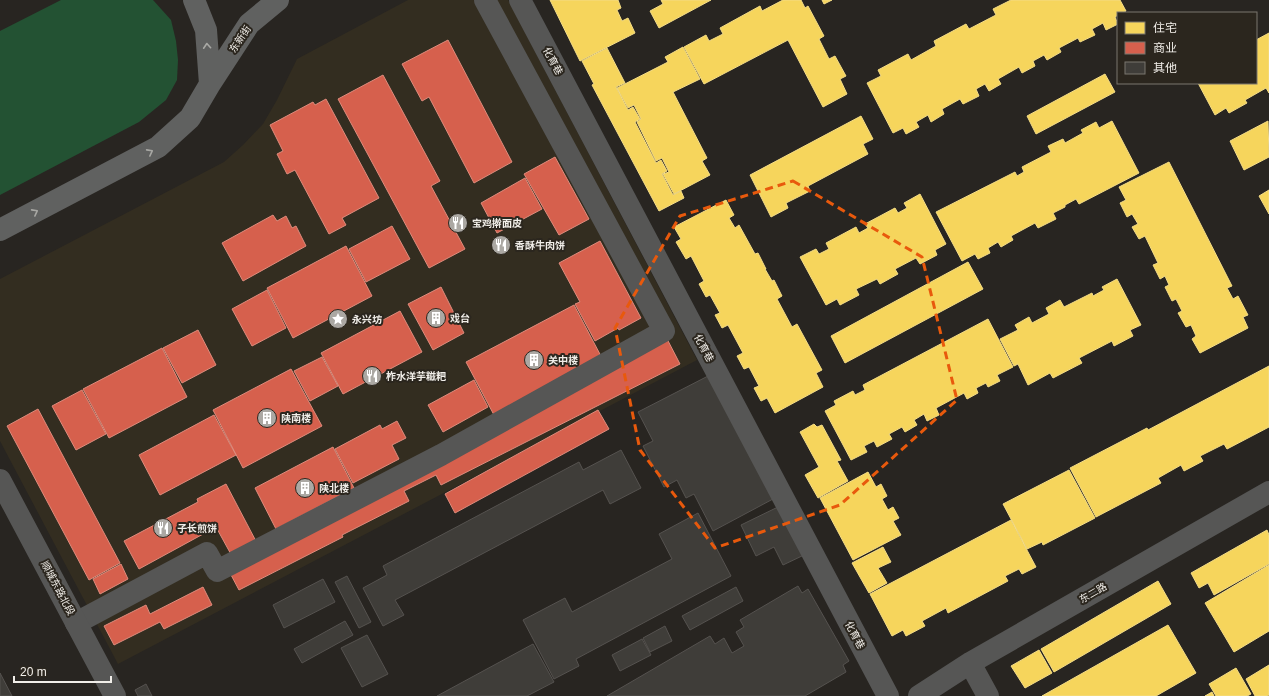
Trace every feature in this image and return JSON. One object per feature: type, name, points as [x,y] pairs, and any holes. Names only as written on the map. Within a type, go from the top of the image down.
[{"type":"main road","points":[[194,0],[206,30],[210,84]]},
{"type":"main road","name":"东新街","points":[[0,230],[158,147],[190,118],[249,24],[278,0]]},
{"type":"street","points":[[76,623],[207,553],[217,571],[441,455],[664,331],[485,0]]},
{"type":"street","name":"化育巷","points":[[520,0],[888,696]]},
{"type":"street","name":"顺城东路北段","points":[[0,480],[115,696]]},
{"type":"street","name":"东二路","points":[[919,696],[970,663],[1269,492]]},
{"type":"street","points":[[970,663],[988,696]]},
{"type":"highlighted area","points":[[793,181],[922,257],[957,400],[840,505],[715,548],[640,450],[615,328],[680,216]]},
{"type":"shaded area","name":"永兴坊","points":[[408,0],[508,0],[697,360],[118,664],[0,441],[0,279],[224,162],[263,124],[277,100],[297,59]]},
{"type":"green space","points":[[61,0],[153,0],[171,20],[176,41],[178,60],[177,80],[166,100],[139,122],[0,195],[0,31]]},
{"type":"building: 住宅","points":[[550,0],[618,0],[621,8],[617,10],[622,21],[628,18],[635,33],[580,61]]},
{"type":"building: 住宅","points":[[661,0],[711,0],[659,28],[650,11],[663,4]]},
{"type":"building: 住宅","points":[[783,0],[801,0],[805,8],[808,6],[824,36],[819,39],[829,59],[835,56],[846,76],[840,79],[847,94],[823,107],[788,40],[704,84],[684,47],[706,35],[709,41],[723,34],[720,28],[760,6],[762,11]]},
{"type":"building: 住宅","points":[[822,0],[832,0],[824,4]]},
{"type":"building: 住宅","points":[[1011,0],[1120,0],[1126,11],[1117,12],[1117,16],[1115,17],[1117,24],[1106,30],[1103,23],[1092,29],[1095,35],[1080,42],[1078,38],[1059,48],[1061,52],[1047,60],[1044,55],[1033,61],[1035,66],[1022,73],[1019,67],[998,79],[1001,84],[989,91],[985,84],[976,89],[979,96],[963,104],[960,99],[942,109],[944,114],[931,122],[928,115],[916,122],[919,127],[906,134],[903,128],[893,133],[867,83],[881,76],[878,70],[908,54],[911,60],[936,46],[934,41],[966,24],[969,29],[996,15],[993,9]]},
{"type":"building: 住宅","points":[[1269,33],[1269,93],[1266,88],[1245,100],[1247,103],[1229,113],[1226,108],[1215,115],[1199,84],[1257,84],[1257,39]]},
{"type":"building: 住宅","points":[[683,47],[700,79],[673,92],[707,158],[702,161],[710,175],[674,194],[663,174],[669,172],[662,158],[656,161],[637,122],[641,119],[634,105],[628,108],[617,88],[668,62],[665,57]]},
{"type":"building: 住宅","points":[[607,48],[625,83],[616,87],[628,110],[633,107],[640,119],[635,122],[656,163],[661,160],[667,171],[662,174],[673,195],[681,191],[684,198],[659,211],[592,85],[594,84],[582,61]]},
{"type":"building: 住宅","points":[[1105,74],[1115,92],[1036,134],[1027,116]]},
{"type":"building: 住宅","points":[[861,116],[873,139],[863,144],[868,154],[808,186],[810,191],[786,203],[788,208],[771,217],[750,175]]},
{"type":"building: 住宅","points":[[1112,121],[1139,173],[1079,204],[1076,199],[1053,213],[1056,219],[1038,228],[1035,223],[1011,236],[1013,240],[1001,247],[998,242],[988,248],[990,253],[978,259],[975,254],[962,261],[936,212],[1015,172],[1017,176],[1024,172],[1022,167],[1051,152],[1048,146],[1063,139],[1065,143],[1083,133],[1081,130],[1096,122],[1099,128]]},
{"type":"building: 住宅","points":[[1268,121],[1269,157],[1244,170],[1230,141]]},
{"type":"building: 住宅","points":[[1169,162],[1232,286],[1227,288],[1233,299],[1238,296],[1248,315],[1243,317],[1248,328],[1200,353],[1192,339],[1196,336],[1191,325],[1186,327],[1178,313],[1182,311],[1176,299],[1172,301],[1165,287],[1169,285],[1165,276],[1160,279],[1153,265],[1158,263],[1145,236],[1139,239],[1132,227],[1138,224],[1132,214],[1127,217],[1120,203],[1126,200],[1119,187]]},
{"type":"building: 住宅","points":[[1269,190],[1269,214],[1259,196]]},
{"type":"building: 住宅","points":[[920,194],[946,244],[935,250],[937,255],[920,264],[916,258],[895,269],[898,274],[880,284],[877,279],[856,289],[859,295],[840,305],[837,299],[826,305],[800,257],[816,249],[819,254],[829,249],[826,243],[856,227],[859,233],[868,228],[865,224],[895,208],[898,213],[907,208],[904,203]]},
{"type":"building: 住宅","points":[[726,200],[734,215],[729,218],[735,228],[739,225],[755,254],[758,253],[765,269],[772,281],[774,280],[782,296],[777,299],[792,327],[797,324],[822,370],[816,373],[823,387],[775,413],[767,398],[761,401],[754,388],[759,386],[749,367],[744,369],[737,356],[743,353],[728,325],[722,328],[715,315],[720,313],[710,295],[706,297],[699,284],[704,281],[691,256],[686,259],[676,242],[681,239],[674,227]]},
{"type":"building: 住宅","points":[[968,262],[983,289],[845,363],[831,336]]},
{"type":"building: 住宅","points":[[1117,279],[1141,325],[1130,330],[1133,336],[1114,346],[1112,341],[1079,358],[1082,363],[1053,378],[1050,373],[1028,385],[1018,364],[1014,366],[1000,339],[1018,330],[1015,325],[1029,317],[1032,323],[1049,314],[1046,308],[1060,300],[1064,307],[1092,293],[1093,296],[1104,290],[1102,287]]},
{"type":"building: 住宅","points":[[988,319],[1013,367],[997,375],[1000,381],[988,387],[986,383],[976,388],[978,393],[967,399],[964,393],[936,408],[939,415],[927,421],[924,414],[914,420],[917,425],[905,432],[902,427],[889,434],[892,439],[877,447],[874,441],[864,446],[867,452],[851,460],[825,411],[836,405],[834,401],[853,391],[855,395],[865,390],[863,385]]},
{"type":"building: 住宅","points":[[1269,366],[1269,427],[1227,449],[1224,444],[1200,456],[1203,461],[1184,471],[1181,465],[1158,478],[1161,483],[1096,517],[1070,468],[1147,428],[1148,430]]},
{"type":"building: 住宅","points":[[814,424],[817,427],[822,425],[841,460],[837,461],[848,481],[818,498],[805,475],[819,467],[800,432]]},
{"type":"building: 住宅","points":[[1069,470],[1095,518],[1043,545],[1042,542],[1027,549],[1003,504]]},
{"type":"building: 住宅","points":[[868,472],[876,487],[881,484],[887,496],[882,499],[888,510],[893,507],[899,518],[893,521],[901,535],[853,560],[820,498]]},
{"type":"building: 住宅","points":[[1011,520],[1036,567],[1022,574],[1019,569],[1005,576],[1008,581],[948,613],[946,608],[922,621],[925,626],[906,636],[903,630],[892,636],[870,594]]},
{"type":"building: 住宅","points":[[1267,530],[1269,535],[1269,564],[1214,595],[1208,583],[1199,588],[1191,573]]},
{"type":"building: 住宅","points":[[883,547],[891,562],[878,568],[887,583],[869,593],[852,563]]},
{"type":"building: 住宅","points":[[1269,565],[1269,631],[1234,652],[1205,603]]},
{"type":"building: 住宅","points":[[1158,581],[1171,604],[1054,672],[1041,649]]},
{"type":"building: 住宅","points":[[1168,625],[1196,673],[1156,696],[1042,696]]},
{"type":"building: 住宅","points":[[1039,650],[1052,673],[1025,688],[1011,666]]},
{"type":"building: 住宅","points":[[1269,665],[1269,695],[1255,696],[1246,679]]},
{"type":"building: 住宅","points":[[1236,668],[1251,694],[1247,696],[1216,696],[1209,684]]},
{"type":"building: 住宅","points":[[1212,692],[1214,696],[1205,696]]},
{"type":"building: 商业","points":[[448,40],[512,162],[474,183],[429,97],[422,101],[402,64]]},
{"type":"building: 商业","points":[[383,75],[440,181],[431,186],[465,249],[429,268],[338,99]]},
{"type":"building: 商业","points":[[326,99],[379,198],[342,218],[346,225],[329,234],[295,170],[287,174],[277,154],[283,151],[270,125],[313,102],[315,105]]},
{"type":"building: 商业","points":[[555,157],[589,219],[559,235],[524,174]]},
{"type":"building: 商业","points":[[525,178],[542,209],[497,233],[481,203]]},
{"type":"building: 商业","points":[[273,215],[277,221],[286,216],[292,228],[296,226],[306,246],[243,281],[222,243]]},
{"type":"building: 商业","points":[[392,226],[410,259],[366,282],[349,249]]},
{"type":"building: 商业","points":[[600,241],[641,318],[619,330],[618,328],[595,341],[575,304],[580,302],[559,263]]},
{"type":"building: 商业","points":[[346,246],[372,296],[293,338],[267,288]]},
{"type":"building: 商业","name":"戏台","points":[[441,287],[464,333],[433,350],[408,304]]},
{"type":"building: 商业","points":[[267,290],[286,328],[252,346],[232,309]]},
{"type":"building: 商业","name":"关中楼","points":[[574,305],[602,358],[494,415],[466,362]]},
{"type":"building: 商业","points":[[400,311],[422,352],[343,394],[321,353]]},
{"type":"building: 商业","points":[[198,330],[216,365],[182,383],[163,348]]},
{"type":"building: 商业","points":[[665,335],[680,364],[441,485],[436,475],[404,491],[409,501],[342,535],[343,537],[239,590],[230,573]]},
{"type":"building: 商业","points":[[162,348],[187,397],[109,438],[83,389]]},
{"type":"building: 商业","points":[[322,357],[338,386],[310,401],[294,371]]},
{"type":"building: 商业","name":"陕南楼","points":[[291,369],[322,426],[243,468],[213,410]]},
{"type":"building: 商业","points":[[474,380],[488,407],[443,432],[428,405]]},
{"type":"building: 商业","points":[[82,390],[106,434],[76,450],[52,406]]},
{"type":"building: 商业","points":[[38,409],[120,563],[89,580],[7,426]]},
{"type":"building: 商业","points":[[598,410],[609,429],[455,513],[445,494]]},
{"type":"building: 商业","points":[[214,415],[236,455],[160,495],[139,455]]},
{"type":"building: 商业","points":[[397,421],[406,438],[392,445],[399,459],[353,483],[335,449],[380,425],[382,429]]},
{"type":"building: 商业","name":"陕北楼","points":[[333,447],[354,488],[276,529],[255,488]]},
{"type":"building: 商业","points":[[226,484],[258,545],[233,558],[216,527],[139,569],[124,541],[198,502],[197,499]]},
{"type":"building: 商业","points":[[121,564],[128,579],[100,594],[93,579]]},
{"type":"building: 商业","points":[[203,587],[212,605],[164,629],[160,622],[114,645],[104,626],[146,605],[150,614]]},
{"type":"building: 其他","points":[[710,375],[773,499],[713,531],[694,494],[686,498],[677,480],[664,487],[643,446],[653,441],[638,412]]},
{"type":"building: 其他","points":[[621,450],[641,488],[610,504],[603,490],[395,600],[404,615],[383,626],[363,588],[387,575],[383,566],[579,462],[583,470]]},
{"type":"building: 其他","points":[[780,506],[804,555],[783,565],[774,547],[756,556],[741,525]]},
{"type":"building: 其他","points":[[698,513],[731,576],[576,659],[579,666],[554,679],[523,620],[565,598],[572,612],[672,559],[659,534]]},
{"type":"building: 其他","points":[[347,576],[371,622],[359,628],[335,582]]},
{"type":"building: 其他","points":[[323,579],[335,602],[284,628],[273,605]]},
{"type":"building: 其他","points":[[798,586],[802,593],[808,589],[849,661],[843,665],[846,672],[805,696],[607,696],[710,636],[715,644],[724,638],[732,653],[744,646],[736,632],[744,627],[740,620]]},
{"type":"building: 其他","points":[[736,587],[743,601],[690,630],[682,616]]},
{"type":"building: 其他","points":[[345,621],[353,635],[302,663],[294,649]]},
{"type":"building: 其他","points":[[665,626],[672,641],[650,652],[643,638]]},
{"type":"building: 其他","points":[[367,635],[388,674],[362,687],[341,648]]},
{"type":"building: 其他","points":[[642,639],[651,655],[620,671],[612,655]]},
{"type":"building: 其他","points":[[533,644],[554,682],[527,696],[437,696]]},
{"type":"building: 其他","points":[[0,673],[12,696],[0,696]]},
{"type":"building: 其他","points":[[146,684],[152,696],[138,696],[135,690]]},
{"type":"place","name":"宝鸡擀面皮","points":[[458,223]]},
{"type":"place","name":"香酥牛肉饼","points":[[501,245]]},
{"type":"place","name":"戏台","points":[[436,318]]},
{"type":"place","name":"永兴坊","points":[[338,319]]},
{"type":"place","name":"关中楼","points":[[534,360]]},
{"type":"place","name":"柞水洋芋糍粑","points":[[372,376]]},
{"type":"place","name":"陕南楼","points":[[267,418]]},
{"type":"place","name":"陕北楼","points":[[305,488]]},
{"type":"place","name":"子长煎饼","points":[[163,528]]}]
